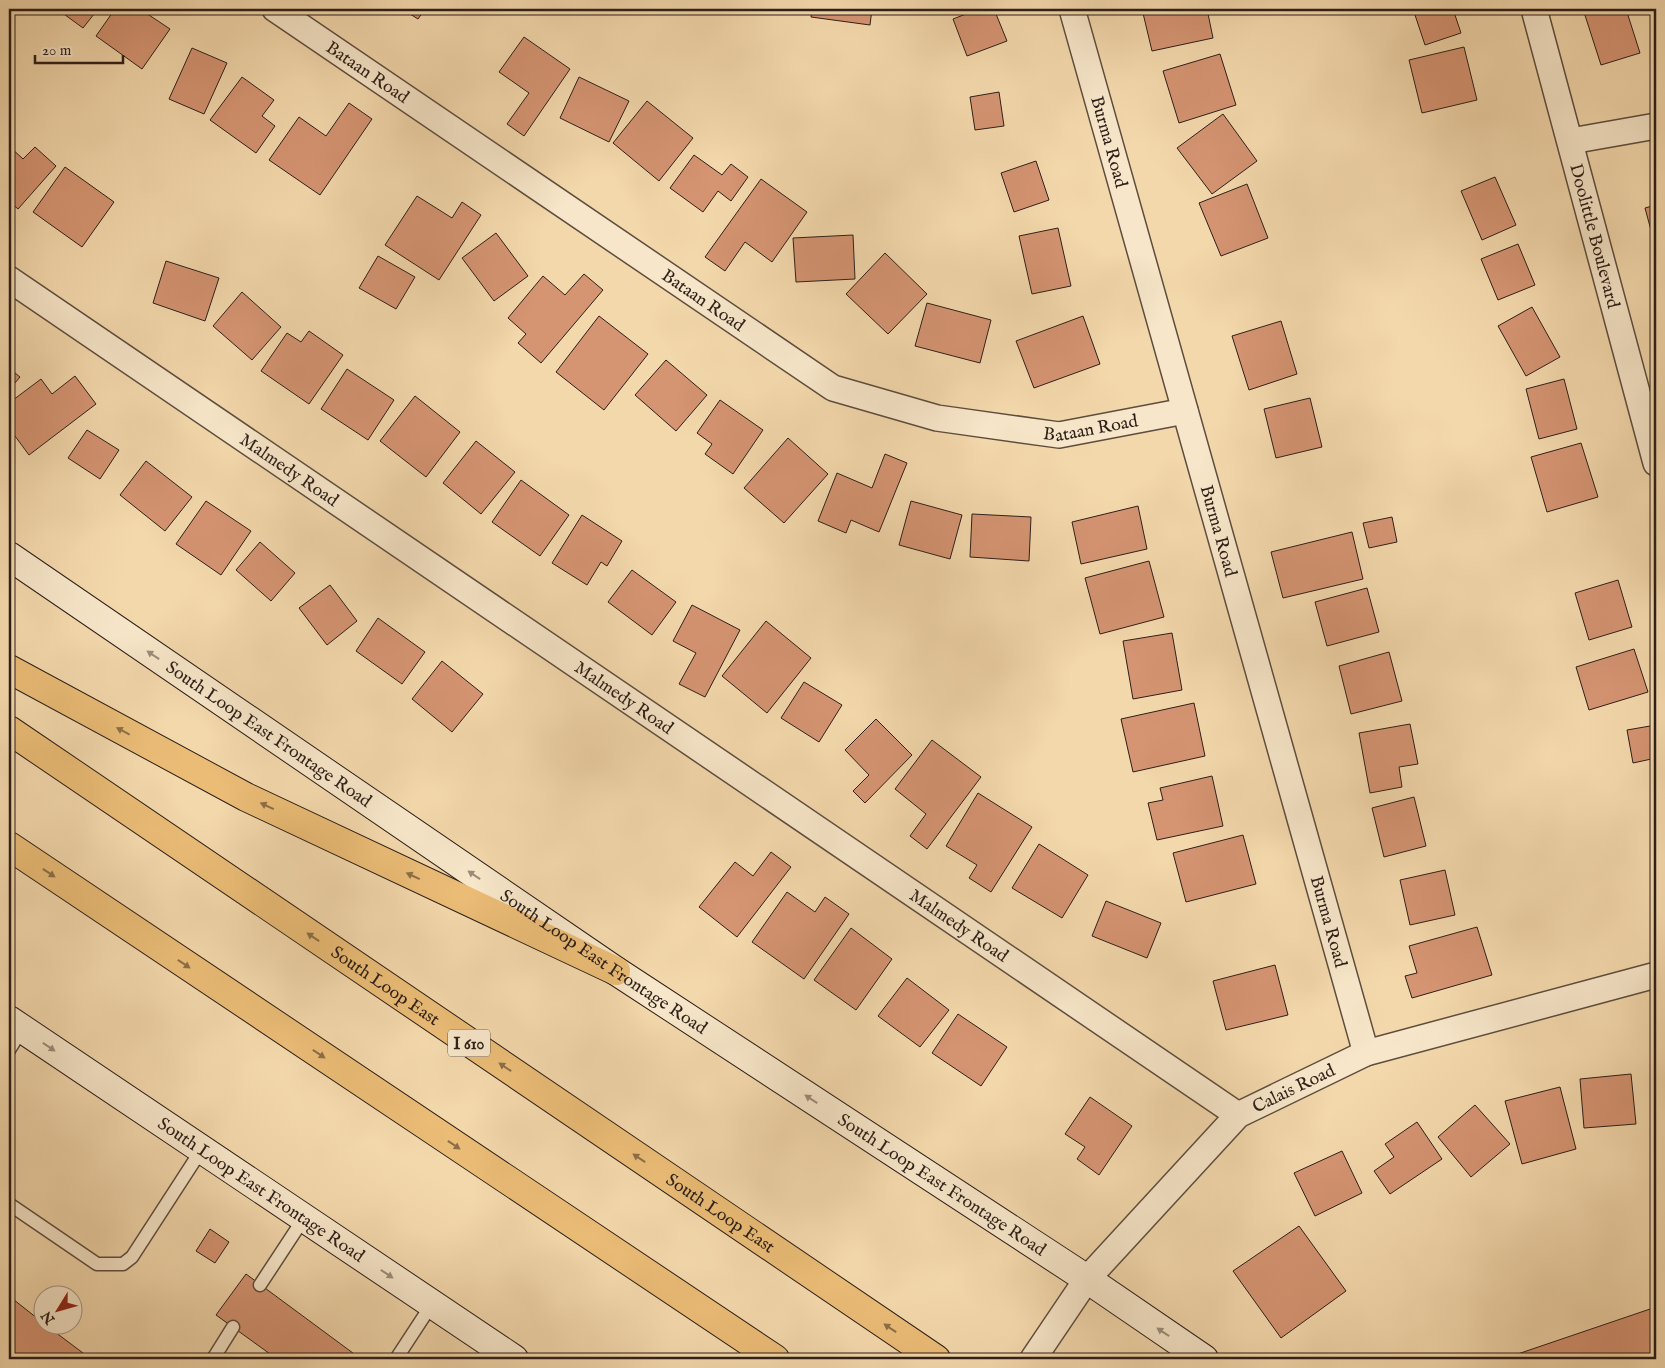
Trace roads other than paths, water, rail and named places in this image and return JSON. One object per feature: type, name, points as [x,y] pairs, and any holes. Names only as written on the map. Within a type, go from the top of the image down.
[{"type":"highway","points":[[9,669],[246,797],[616,972]]},
{"type":"highway","name":"South Loop East","points":[[9,730],[933,1357]]},
{"type":"highway","points":[[9,846],[776,1359]]},
{"type":"main road","name":"South Loop East Frontage Road","points":[[9,556],[616,972],[1086,1279],[1204,1359]]},
{"type":"main road","name":"South Loop East Frontage Road","points":[[13,1033],[202,1149],[514,1359]]},
{"type":"street","name":"Bataan Road","points":[[274,9],[834,388],[938,418],[1060,435],[1185,411]]},
{"type":"street","name":"Burma Road","points":[[1072,9],[1366,1053]]},
{"type":"street","name":"Doolittle Boulevard","points":[[1534,9],[1656,463]]},
{"type":"street","points":[[1571,141],[1656,126]]},
{"type":"street","name":"Malmedy Road","points":[[9,279],[1238,1115]]},
{"type":"street","name":"Calais Road","points":[[1033,1359],[1086,1279],[1238,1115],[1366,1053],[1656,975]]},
{"type":"lane","points":[[9,1204],[97,1264],[123,1264],[132,1257],[202,1149]]},
{"type":"lane","points":[[260,1285],[304,1218]]},
{"type":"lane","points":[[396,1359],[432,1304]]},
{"type":"lane","points":[[213,1359],[233,1327]]}]
